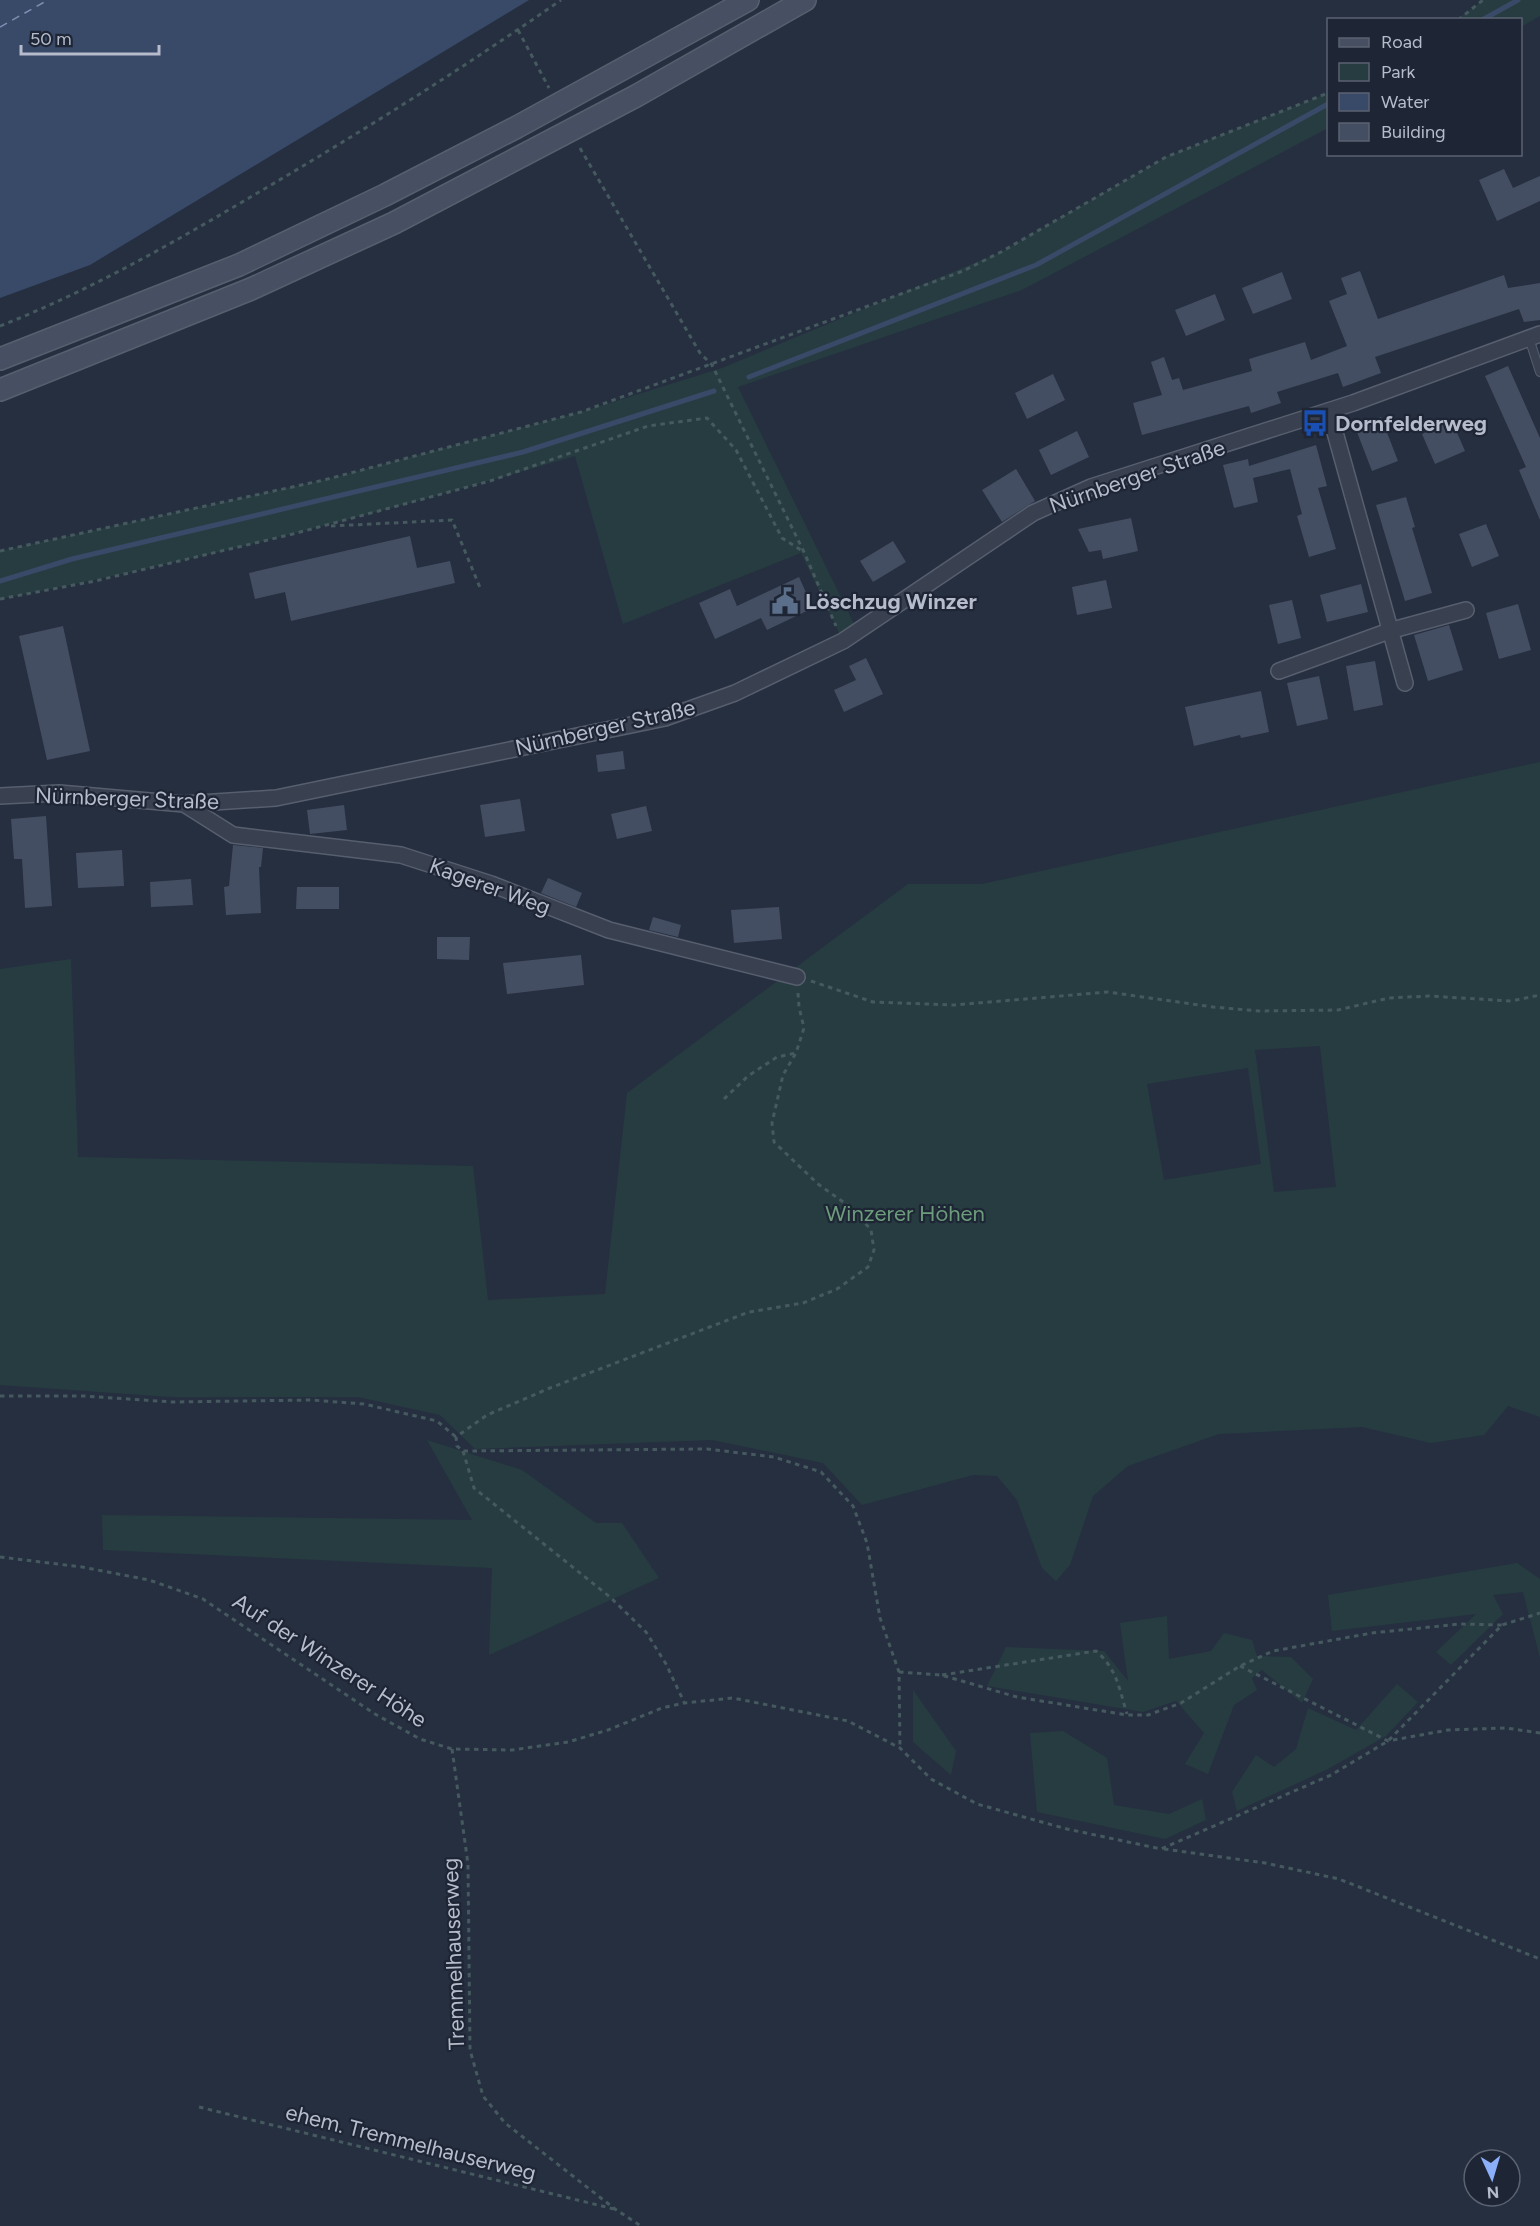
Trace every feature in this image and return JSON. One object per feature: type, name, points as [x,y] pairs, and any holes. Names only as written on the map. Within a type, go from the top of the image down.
[{"type":"main road","points":[[0,359],[239,265],[385,195],[517,127],[748,0]]},
{"type":"main road","points":[[0,390],[251,289],[394,222],[636,96],[805,0]]},
{"type":"street","name":"Nürnberger Straße","points":[[0,796],[59,793],[184,804],[276,798],[664,718],[735,693],[843,641],[1034,513],[1091,487],[1329,411],[1534,336]]},
{"type":"street","points":[[1329,411],[1405,683]]},
{"type":"street","points":[[1279,671],[1389,631],[1466,610]]},
{"type":"street","name":"Kagerer Weg","points":[[184,804],[232,834],[401,855],[491,884],[609,930],[797,977]]},
{"type":"lane","name":"Nürnberger Straße","points":[[1534,336],[1540,372]]},
{"type":"path","points":[[0,326],[97,284],[170,245],[314,160],[518,30],[561,0]]},
{"type":"path","points":[[1461,18],[1484,0]]},
{"type":"path","points":[[518,30],[549,90]]},
{"type":"path","points":[[0,551],[335,477],[581,412],[963,271],[1001,252],[1166,157],[1327,94]]},
{"type":"path","points":[[580,148],[700,353],[712,365],[804,552],[843,641]]},
{"type":"path","points":[[0,599],[95,581],[324,526],[490,481],[648,426],[707,418],[736,450],[782,538],[804,552]]},
{"type":"path","points":[[324,526],[452,520],[481,590]]},
{"type":"path","points":[[456,1437],[487,1415],[550,1388],[749,1312],[803,1303],[837,1289],[868,1267],[874,1250],[871,1230],[853,1209],[818,1184],[774,1142],[772,1123],[783,1075],[796,1053],[804,1028],[799,1007],[797,977],[873,1002],[954,1005],[1108,992],[1259,1011],[1338,1010],[1389,998],[1429,996],[1511,1001],[1540,995]]},
{"type":"path","points":[[724,1098],[748,1076],[777,1057],[796,1053]]},
{"type":"path","points":[[0,1396],[84,1396],[172,1402],[311,1400],[364,1404],[437,1421],[456,1437],[457,1446],[463,1451],[474,1488],[610,1597],[646,1632],[666,1664],[684,1703]]},
{"type":"path","points":[[463,1451],[707,1449],[774,1457],[821,1472],[853,1506],[867,1543],[880,1618],[899,1672],[900,1748]]},
{"type":"path","name":"Auf der Winzerer Höhe","points":[[0,1557],[82,1567],[149,1580],[203,1599],[375,1714],[420,1739],[452,1749],[512,1749],[568,1742],[608,1730],[662,1708],[684,1703],[733,1698],[848,1721],[900,1748],[931,1779],[977,1804],[1067,1829],[1161,1849],[1265,1863],[1339,1879],[1540,1959]]},
{"type":"path","points":[[899,1672],[941,1675],[1017,1697],[1127,1714],[1148,1715],[1181,1703],[1240,1666],[1273,1651],[1372,1633],[1460,1624],[1502,1625],[1540,1613]]},
{"type":"path","points":[[1161,1849],[1331,1775],[1388,1741],[1502,1625]]},
{"type":"path","points":[[941,1675],[1096,1651],[1109,1662],[1127,1714]]},
{"type":"path","points":[[1240,1666],[1388,1741],[1448,1730],[1506,1728],[1540,1733]]},
{"type":"path","name":"Tremmelhauserweg","points":[[452,1749],[468,1864],[470,2050],[483,2096],[505,2122],[615,2209],[641,2226]]},
{"type":"path","name":"ehem. Tremmelhauserweg","points":[[200,2107],[615,2209]]},
{"type":"green space","points":[[1483,0],[1540,0],[1540,16],[1522,26],[1522,18],[1459,18]]},
{"type":"green space","points":[[1327,93],[1327,129],[1022,290],[738,387],[858,632],[843,641],[801,553],[623,624],[575,456],[289,535],[73,585],[0,599],[0,551],[324,480],[581,412],[722,368],[1001,252],[1166,157]]},
{"type":"green space","name":"Winzerer Höhen","points":[[1540,762],[1540,1417],[1508,1406],[1484,1435],[1431,1443],[1362,1427],[1219,1434],[1128,1466],[1093,1496],[1070,1565],[1056,1581],[1042,1568],[1017,1500],[997,1476],[973,1475],[862,1505],[823,1463],[712,1440],[475,1449],[440,1415],[358,1397],[171,1397],[0,1385],[0,969],[71,959],[78,1157],[473,1166],[488,1300],[605,1294],[627,1093],[908,884],[982,884]],"holes":[[[1320,1046],[1336,1187],[1274,1192],[1255,1050]],[[1248,1068],[1261,1164],[1164,1180],[1147,1084]]]},
{"type":"green space","points":[[427,1440],[522,1470],[596,1523],[622,1523],[659,1578],[489,1655],[492,1568],[103,1550],[102,1515],[472,1520]]},
{"type":"green space","points":[[1517,1563],[1540,1579],[1540,1658],[1523,1592],[1493,1595],[1503,1614],[1451,1665],[1436,1652],[1476,1614],[1332,1631],[1328,1595]]},
{"type":"green space","points":[[1167,1616],[1169,1659],[1211,1651],[1224,1633],[1252,1640],[1257,1656],[1291,1657],[1313,1679],[1302,1703],[1262,1670],[1252,1678],[1257,1690],[1234,1705],[1208,1774],[1185,1764],[1204,1733],[1176,1701],[1143,1712],[987,1686],[1006,1647],[1104,1651],[1128,1681],[1120,1623]]},
{"type":"green space","points":[[1397,1684],[1418,1702],[1386,1736],[1328,1769],[1237,1811],[1232,1792],[1256,1755],[1274,1767],[1296,1749],[1308,1708],[1356,1730]]},
{"type":"green space","points":[[913,1690],[956,1751],[951,1775],[913,1742]]},
{"type":"green space","points":[[1063,1731],[1107,1758],[1114,1805],[1169,1814],[1202,1799],[1206,1820],[1165,1839],[1037,1812],[1030,1733]]},
{"type":"water","points":[[0,0],[529,0],[90,265],[0,298]]},
{"type":"building","points":[[1504,169],[1513,188],[1540,176],[1540,201],[1497,221],[1479,180]]},
{"type":"building","points":[[1360,271],[1378,319],[1504,275],[1508,288],[1540,283],[1540,320],[1524,322],[1519,309],[1375,357],[1381,373],[1343,387],[1338,373],[1277,392],[1281,403],[1251,413],[1249,406],[1142,435],[1133,403],[1162,395],[1151,362],[1164,357],[1172,380],[1179,378],[1183,390],[1252,371],[1249,359],[1305,342],[1311,360],[1347,346],[1329,301],[1347,294],[1341,278]]},
{"type":"building","points":[[1282,272],[1292,299],[1253,314],[1242,288]]},
{"type":"building","points":[[1215,294],[1225,320],[1186,336],[1175,310]]},
{"type":"building","points":[[1508,366],[1540,438],[1540,520],[1519,470],[1526,467],[1485,376]]},
{"type":"building","points":[[1053,374],[1065,400],[1027,419],[1015,393]]},
{"type":"building","points":[[1381,417],[1398,461],[1372,471],[1355,427]]},
{"type":"building","points":[[1452,421],[1465,451],[1435,464],[1422,434]]},
{"type":"building","points":[[1077,431],[1089,457],[1051,475],[1039,450]]},
{"type":"building","points":[[1316,445],[1327,486],[1318,488],[1336,549],[1309,557],[1297,516],[1302,514],[1290,469],[1253,478],[1258,502],[1234,508],[1223,465],[1248,459],[1249,466]]},
{"type":"building","points":[[1016,469],[1035,501],[1002,522],[982,490]]},
{"type":"building","points":[[1406,497],[1415,527],[1412,528],[1432,593],[1405,601],[1376,505]]},
{"type":"building","points":[[1131,518],[1138,551],[1103,559],[1101,550],[1089,552],[1078,529]]},
{"type":"building","points":[[1486,524],[1499,556],[1472,567],[1459,534]]},
{"type":"building","points":[[410,536],[417,568],[450,561],[455,583],[291,621],[285,592],[255,599],[249,573]]},
{"type":"building","points":[[893,541],[906,562],[873,582],[860,561]]},
{"type":"building","points":[[799,577],[813,608],[767,630],[761,618],[715,639],[699,603],[730,589],[737,606]]},
{"type":"building","points":[[1106,580],[1112,608],[1077,615],[1072,587]]},
{"type":"building","points":[[1361,584],[1368,612],[1327,622],[1320,595]]},
{"type":"building","points":[[1292,600],[1301,638],[1278,644],[1269,605]]},
{"type":"building","points":[[1518,604],[1531,650],[1499,659],[1486,613]]},
{"type":"building","points":[[1449,625],[1463,670],[1428,681],[1414,635]]},
{"type":"building","points":[[63,626],[90,751],[47,760],[19,636]]},
{"type":"building","points":[[866,658],[883,694],[844,712],[834,690],[856,680],[849,666]]},
{"type":"building","points":[[1375,661],[1383,705],[1354,711],[1346,666]]},
{"type":"building","points":[[1319,676],[1328,719],[1297,726],[1287,683]]},
{"type":"building","points":[[1261,691],[1269,732],[1241,738],[1240,735],[1194,746],[1185,707]]},
{"type":"building","points":[[623,751],[625,769],[598,772],[596,755]]},
{"type":"building","points":[[520,799],[525,831],[485,837],[480,805]]},
{"type":"building","points":[[344,805],[347,830],[310,834],[307,810]]},
{"type":"building","points":[[646,806],[652,831],[617,839],[611,814]]},
{"type":"building","points":[[46,816],[52,906],[25,908],[22,859],[14,859],[11,819]]},
{"type":"building","points":[[233,845],[263,848],[261,867],[259,867],[261,913],[226,915],[224,887],[229,886]]},
{"type":"building","points":[[122,850],[124,886],[78,888],[76,853]]},
{"type":"building","points":[[548,878],[582,893],[576,907],[541,893]]},
{"type":"building","points":[[191,879],[193,905],[151,907],[150,882]]},
{"type":"building","points":[[297,887],[339,887],[339,909],[296,909]]},
{"type":"building","points":[[779,907],[782,939],[734,943],[731,910]]},
{"type":"building","points":[[653,917],[681,925],[678,937],[649,930]]},
{"type":"building","points":[[437,937],[470,937],[469,960],[437,959]]},
{"type":"building","points":[[581,955],[584,985],[507,994],[503,963]]},
{"type":"waterway","points":[[1486,18],[1518,0]]},
{"type":"waterway","points":[[749,377],[1036,265],[1327,105]]},
{"type":"waterway","points":[[0,581],[72,559],[523,452],[714,391]]},
{"type":"ferry route","points":[[0,27],[48,0]]},
{"type":"place","name":"Dornfelderweg","points":[[1315,423]]},
{"type":"place","name":"Löschzug Winzer","points":[[785,601]]}]
